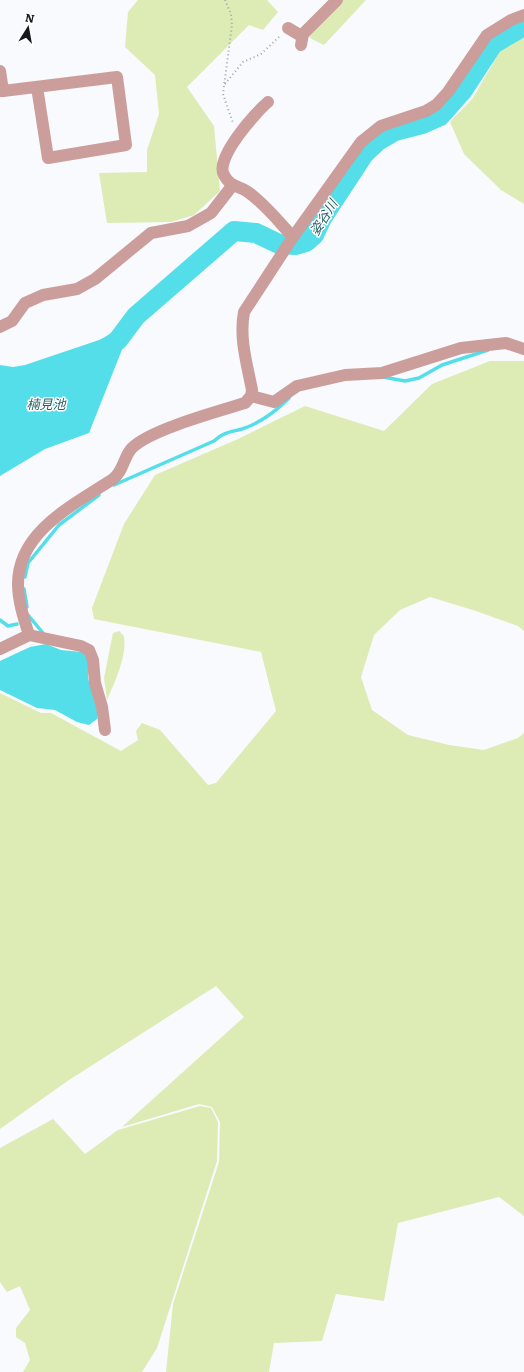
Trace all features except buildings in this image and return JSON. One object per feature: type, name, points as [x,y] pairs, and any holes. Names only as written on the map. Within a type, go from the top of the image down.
[{"type":"street","points":[[288,28],[298,34],[302,39],[337,0]]},
{"type":"street","points":[[29,635],[18,585],[21,562],[25,550],[56,515],[116,478],[132,448],[153,435],[172,426],[245,402],[251,396],[252,390],[243,347],[241,325],[244,312],[292,239],[361,142],[381,126],[426,111],[436,105],[448,92],[487,35],[511,20],[524,15]]},
{"type":"street","points":[[0,71],[1,91],[116,77],[126,145],[48,158],[37,87]]},
{"type":"street","points":[[268,102],[261,107],[233,142],[223,166],[223,174],[232,186],[247,191],[264,206],[292,239]]},
{"type":"street","points":[[0,326],[12,321],[25,303],[43,295],[77,289],[94,279],[151,233],[188,226],[211,213],[232,186]]},
{"type":"street","points":[[251,396],[274,402],[297,386],[345,375],[382,373],[444,352],[461,348],[506,343],[524,349]]},
{"type":"street","points":[[0,649],[29,635],[82,646],[89,650],[93,660],[95,683],[102,708],[105,730]]},
{"type":"path","points":[[225,0],[231,14],[232,25],[224,85],[224,98],[233,124],[233,142]]},
{"type":"path","points":[[224,85],[243,62],[261,54],[274,44],[288,28]]},
{"type":"green space","points":[[138,0],[267,0],[278,12],[263,30],[249,25],[187,87],[214,126],[220,191],[194,215],[171,222],[107,223],[99,173],[147,172],[147,150],[159,114],[155,75],[125,47],[128,12]]},
{"type":"green space","points":[[339,0],[366,0],[324,45],[310,38],[307,29]]},
{"type":"green space","points":[[524,37],[524,204],[501,190],[464,154],[450,122],[473,98],[501,49]]},
{"type":"green space","points":[[490,361],[524,361],[524,631],[518,626],[430,597],[400,610],[374,635],[361,677],[372,710],[408,735],[449,745],[484,750],[518,738],[524,733],[524,1216],[499,1197],[398,1223],[384,1301],[336,1294],[322,1341],[274,1343],[269,1372],[166,1372],[173,1304],[219,1162],[220,1122],[212,1107],[199,1104],[122,1127],[244,1017],[216,986],[66,1082],[0,1129],[0,693],[41,713],[51,713],[121,751],[138,740],[136,731],[142,723],[160,730],[208,785],[216,783],[276,711],[261,652],[94,619],[92,608],[124,524],[155,475],[238,439],[305,406],[384,431],[432,384]]},
{"type":"green space","points":[[119,631],[124,636],[124,652],[120,669],[107,700],[104,678],[113,633]]},
{"type":"green space","points":[[200,1106],[211,1108],[218,1122],[217,1161],[157,1348],[142,1372],[23,1372],[30,1360],[25,1343],[16,1337],[16,1328],[30,1310],[20,1286],[7,1292],[0,1282],[0,1148],[53,1119],[85,1154],[118,1130]]},
{"type":"water","name":"楠見池","points":[[115,332],[125,342],[89,433],[45,449],[0,476],[0,365],[13,367],[25,365],[99,340]]},
{"type":"water","points":[[46,644],[61,650],[82,652],[86,655],[88,660],[88,678],[97,710],[97,719],[89,725],[77,722],[55,710],[37,708],[0,690],[0,661],[30,647]]},
{"type":"waterway","name":"姿谷川","points":[[99,354],[118,340],[136,316],[234,231],[256,233],[279,244],[296,245],[306,242],[314,235],[322,218],[364,154],[378,141],[395,131],[422,124],[440,116],[463,90],[493,44],[524,26]]},
{"type":"waterway","points":[[383,377],[405,381],[419,378],[442,365],[488,350]]},
{"type":"waterway","points":[[114,485],[214,441],[224,434],[255,424],[273,412],[289,398]]},
{"type":"waterway","points":[[25,577],[28,563],[59,525],[99,495]]},
{"type":"waterway","points":[[24,589],[27,607]]},
{"type":"waterway","points":[[28,615],[43,633]]},
{"type":"waterway","points":[[0,620],[8,626],[17,624]]}]
